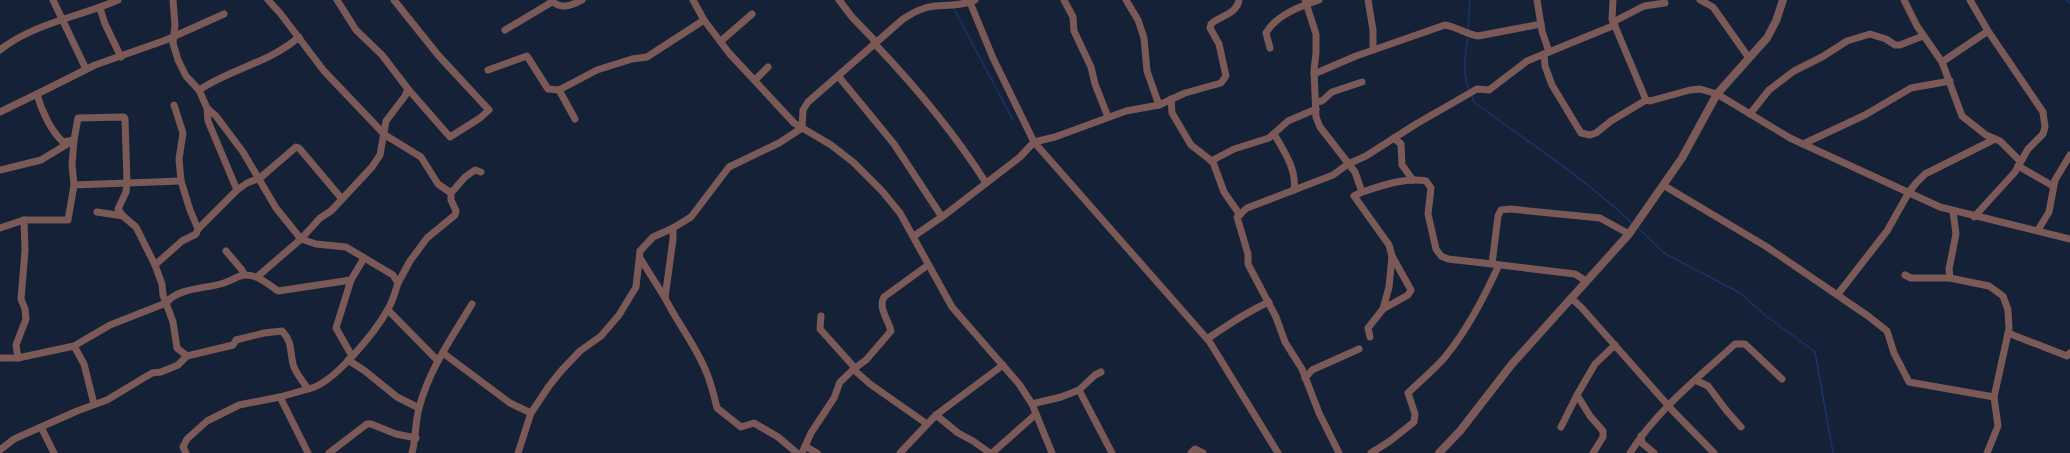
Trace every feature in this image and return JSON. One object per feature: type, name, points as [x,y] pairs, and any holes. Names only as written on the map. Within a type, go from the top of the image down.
[{"type":"street","points":[[53,0],[86,70]]},
{"type":"street","points":[[0,50],[10,42],[43,25],[100,8],[118,0]]},
{"type":"street","points":[[173,0],[173,43],[180,66],[186,76],[199,90],[207,108],[208,121],[237,190]]},
{"type":"street","points":[[268,0],[299,37],[324,71],[385,135],[421,157],[438,184],[451,193]]},
{"type":"street","points":[[337,0],[356,30],[382,55],[408,89],[450,137],[480,118],[489,110],[438,55],[394,0]]},
{"type":"street","points":[[505,30],[551,1],[559,6],[571,6],[582,0]]},
{"type":"street","points":[[693,0],[704,20],[721,41],[794,123],[831,145],[853,162],[882,191],[900,213],[952,307],[1019,384],[1032,404],[1052,453]]},
{"type":"street","points":[[839,0],[852,17],[900,70],[950,132],[986,183]]},
{"type":"street","points":[[1064,0],[1073,17],[1074,31],[1090,67],[1108,117]]},
{"type":"street","points":[[1126,0],[1138,20],[1144,38],[1147,71],[1159,105]]},
{"type":"street","points":[[914,236],[942,217],[1020,157],[1034,142],[1055,137],[1108,117],[1159,105],[1171,99],[1221,83],[1226,76],[1219,44],[1210,28],[1210,24],[1232,12],[1237,7],[1239,0]]},
{"type":"street","points":[[1270,48],[1266,33],[1271,24],[1306,2],[1319,0]]},
{"type":"street","points":[[1368,0],[1373,30],[1373,50]]},
{"type":"street","points":[[1537,0],[1546,53],[1545,66],[1552,85],[1581,133],[1590,135],[1596,133],[1611,121],[1646,100],[1650,101],[1700,89],[1717,94],[1803,144],[1953,211],[2038,230],[2070,239]]},
{"type":"street","points":[[1613,0],[1612,19],[1646,100]]},
{"type":"street","points":[[1700,0],[1713,7],[1749,58]]},
{"type":"street","points":[[1439,453],[1460,432],[1512,364],[1630,232],[1682,158],[1717,94],[1767,38],[1776,21],[1783,0]]},
{"type":"street","points":[[1904,0],[1923,36],[1942,62],[1962,116],[1986,135],[2000,141],[2019,164],[2053,186]]},
{"type":"street","points":[[1970,0],[1988,31],[2043,112],[2044,130],[2019,164],[2015,172],[1974,216]]},
{"type":"street","points":[[802,128],[803,110],[808,102],[838,77],[875,42],[918,10],[934,6],[971,1],[993,58],[1034,142],[1207,339],[1278,453]]},
{"type":"street","points":[[1306,2],[1316,34],[1314,74],[1316,117],[1320,127],[1355,172],[1362,192]]},
{"type":"street","points":[[1339,453],[1319,413],[1305,378],[1285,342],[1269,302],[1248,264],[1248,254],[1238,218],[1240,215],[1247,208],[1333,175],[1348,164],[1366,156],[1477,89],[1489,90],[1517,67],[1614,23],[1644,6],[1665,3]]},
{"type":"street","points":[[100,8],[105,24],[121,57]]},
{"type":"street","points":[[0,112],[86,70],[174,37],[224,14]]},
{"type":"street","points":[[721,41],[752,14]]},
{"type":"street","points":[[488,70],[527,56],[548,89],[558,90],[597,70],[632,59],[647,57],[704,20]]},
{"type":"street","points":[[1314,74],[1373,50],[1444,25],[1458,27],[1469,34],[1478,36],[1541,24]]},
{"type":"street","points":[[1942,62],[1988,31]]},
{"type":"street","points":[[1750,114],[1769,90],[1794,71],[1822,57],[1847,41],[1870,34],[1886,39],[1895,45],[1900,45],[1923,36]]},
{"type":"street","points":[[199,90],[214,80],[266,60],[299,37]]},
{"type":"street","points":[[755,80],[768,67]]},
{"type":"street","points":[[838,77],[894,144],[942,217]]},
{"type":"street","points":[[1803,144],[1865,115],[1911,88],[1950,81]]},
{"type":"street","points":[[1212,161],[1234,149],[1269,138],[1288,121],[1316,105],[1332,92],[1362,82]]},
{"type":"street","points":[[257,277],[301,239],[320,218],[331,211],[372,167],[380,155],[385,135],[386,121],[405,96],[408,89]]},
{"type":"street","points":[[558,90],[575,119]]},
{"type":"street","points":[[38,94],[42,108],[56,136],[63,142],[74,140]]},
{"type":"street","points":[[1171,99],[1172,113],[1191,145],[1212,161],[1224,192],[1240,215]]},
{"type":"street","points":[[174,105],[183,133],[179,159],[181,181],[198,229]]},
{"type":"street","points":[[207,108],[216,116],[238,146],[260,178],[276,208],[301,239],[316,244],[346,247],[393,275],[398,283]]},
{"type":"street","points":[[0,228],[24,220],[68,220],[74,185],[72,165],[78,118],[124,117],[126,119],[127,183],[126,192],[118,209],[123,216],[136,227],[155,265],[173,322],[177,348],[187,356]]},
{"type":"street","points":[[518,453],[532,413],[561,370],[580,351],[601,336],[619,315],[636,287],[640,251],[653,237],[691,217],[729,167],[779,143],[802,128]]},
{"type":"street","points":[[1274,134],[1286,156],[1296,180],[1294,190]]},
{"type":"street","points":[[1394,138],[1401,144],[1402,165],[1413,180]]},
{"type":"street","points":[[1838,294],[1887,231],[1909,192],[1925,174],[1995,139]]},
{"type":"street","points":[[0,170],[41,160],[74,140]]},
{"type":"street","points":[[155,265],[182,241],[196,234],[198,229],[237,190],[247,183],[260,178],[296,147],[299,148],[342,199]]},
{"type":"street","points":[[2038,230],[2049,212],[2053,186],[2070,155]]},
{"type":"street","points":[[186,453],[183,447],[187,440],[207,421],[239,405],[316,388],[323,384],[366,340],[388,310],[398,283],[410,261],[427,238],[455,215],[456,210],[451,200],[451,193],[464,177],[475,170],[481,172]]},
{"type":"street","points":[[1370,337],[1368,328],[1383,309],[1408,295],[1411,290],[1392,256],[1389,245],[1354,196],[1387,184],[1413,180],[1426,181],[1430,185],[1431,191],[1428,214],[1436,249],[1441,256],[1455,261],[1495,264],[1575,274],[1586,281]]},
{"type":"street","points":[[74,185],[181,181]]},
{"type":"street","points":[[1664,185],[1768,248],[1838,294],[1886,331],[1894,353],[1909,382],[1994,397]]},
{"type":"street","points":[[1376,452],[1414,422],[1415,414],[1408,393],[1444,358],[1458,341],[1484,298],[1495,264],[1498,216],[1501,210],[1504,209],[1600,218],[1630,232]]},
{"type":"street","points":[[1950,278],[1949,269],[1956,234],[1953,211]]},
{"type":"street","points":[[98,212],[123,216]]},
{"type":"street","points":[[18,358],[16,344],[26,318],[25,309],[21,299],[25,251],[24,220]]},
{"type":"street","points":[[665,298],[673,239],[672,228]]},
{"type":"street","points":[[226,251],[242,270],[244,275]]},
{"type":"street","points":[[1383,309],[1389,287],[1392,256]]},
{"type":"street","points":[[364,258],[351,280],[336,328],[350,358],[397,397],[419,408]]},
{"type":"street","points":[[640,258],[705,368],[713,390],[717,408],[741,427],[754,423],[778,437],[797,453]]},
{"type":"street","points":[[802,453],[834,398],[840,382],[854,368],[866,360],[891,331],[882,308],[881,302],[884,297],[928,265]]},
{"type":"street","points":[[0,358],[18,358],[74,346],[110,325],[166,303],[171,298],[200,288],[224,284],[244,275],[257,277],[278,290],[351,280]]},
{"type":"street","points":[[1905,275],[1911,278],[1950,278],[1989,286],[2003,296],[2008,310],[2008,333],[1994,397],[1998,426],[1987,453]]},
{"type":"street","points":[[1571,298],[1668,405],[1714,453]]},
{"type":"street","points":[[1207,339],[1230,322],[1250,310],[1269,302]]},
{"type":"street","points":[[412,453],[416,438],[419,408],[438,361],[472,304]]},
{"type":"street","points":[[388,310],[438,361]]},
{"type":"street","points":[[821,316],[820,328],[854,368],[870,384],[927,424]]},
{"type":"street","points":[[0,450],[14,439],[94,404],[107,400],[152,372],[161,372],[178,365],[187,356],[233,345],[236,340],[258,334],[282,331],[288,337],[293,365],[308,389]]},
{"type":"street","points":[[2008,333],[2067,356],[2070,353]]},
{"type":"street","points":[[1630,453],[1641,436],[1668,405],[1735,344],[1745,344],[1782,379]]},
{"type":"street","points":[[1561,426],[1595,364],[1615,345]]},
{"type":"street","points":[[74,346],[84,364],[94,404]]},
{"type":"street","points":[[1305,378],[1312,370],[1359,349]]},
{"type":"street","points":[[443,353],[510,403],[532,413]]},
{"type":"street","points":[[900,453],[936,415],[1003,365]]},
{"type":"street","points":[[1032,404],[1061,397],[1079,390],[1095,375],[1101,372]]},
{"type":"street","points":[[1697,380],[1708,386],[1741,427]]},
{"type":"street","points":[[1079,390],[1112,453]]},
{"type":"street","points":[[1577,395],[1590,416],[1603,431],[1603,437],[1593,453]]},
{"type":"street","points":[[280,397],[308,453]]},
{"type":"street","points":[[936,415],[958,433],[991,453],[1036,414]]},
{"type":"street","points":[[330,453],[367,424],[372,424],[396,434],[416,438]]},
{"type":"street","points":[[41,427],[54,453]]},
{"type":"street","points":[[1641,436],[1642,443],[1654,453]]},
{"type":"street","points":[[806,446],[817,453]]},
{"type":"street","points":[[1191,453],[1195,449],[1203,453]]},
{"type":"waterway","points":[[1468,30],[1470,0]]},
{"type":"waterway","points":[[2066,0],[2070,3]]},
{"type":"waterway","points":[[953,7],[1013,120]]},
{"type":"waterway","points":[[1468,36],[1465,57],[1465,77],[1469,91]]},
{"type":"waterway","points":[[1472,96],[1474,102],[1575,175],[1632,223]]},
{"type":"waterway","points":[[1637,227],[1664,253],[1740,293],[1765,315],[1815,352],[1833,453]]}]
